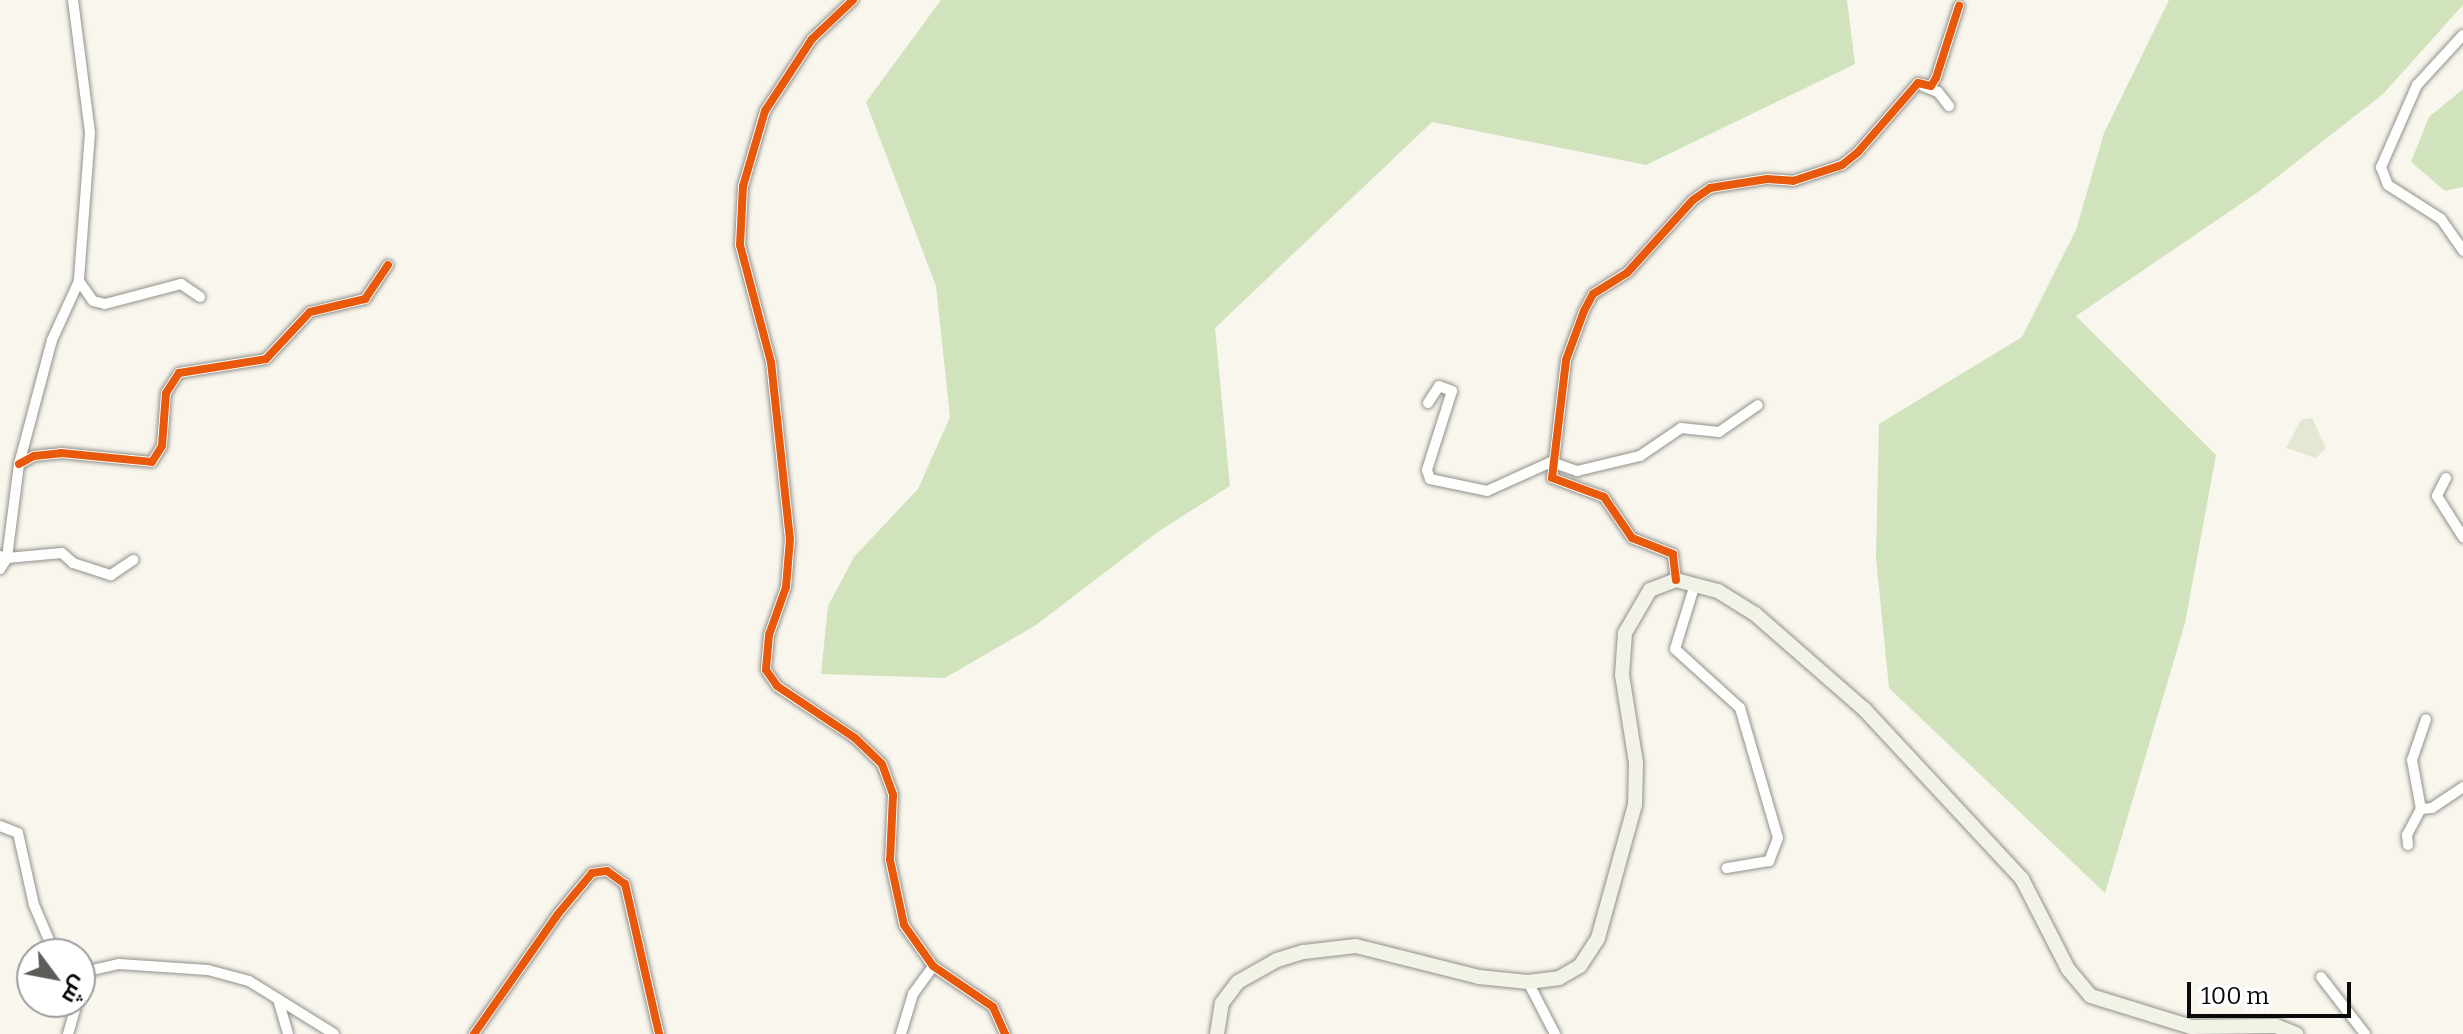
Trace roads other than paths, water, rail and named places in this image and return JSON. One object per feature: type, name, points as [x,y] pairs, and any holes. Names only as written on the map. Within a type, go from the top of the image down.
[{"type":"main road","points":[[1217,1034],[1222,1003],[1238,982],[1277,960],[1304,952],[1356,946],[1479,977],[1528,982],[1569,974],[1598,938],[1635,805],[1636,763],[1622,675],[1625,633],[1650,590],[1676,580],[1695,584],[1731,599],[1779,632],[1937,784],[2022,879],[2068,969],[2091,996],[2212,1032],[2276,1026],[2296,1034]]},
{"type":"street","points":[[0,569],[19,464],[52,340],[79,281],[90,133],[73,0]]},
{"type":"street","points":[[853,0],[812,39],[765,111],[743,186],[740,245],[771,362],[790,539],[786,587],[769,635],[766,670],[777,686],[855,738],[882,764],[893,795],[890,860],[899,913],[933,966],[993,1007],[1005,1034]]},
{"type":"street","points":[[1918,83],[1931,86],[1942,69],[1959,6]]},
{"type":"street","points":[[2463,35],[2417,85],[2381,167],[2388,185],[2441,219],[2463,251]]},
{"type":"street","points":[[1918,83],[1938,92],[1949,106]]},
{"type":"street","points":[[1676,580],[1673,554],[1627,534],[1599,494],[1559,483],[1552,478],[1551,462],[1563,410],[1568,351],[1593,294],[1627,273],[1659,243],[1693,200],[1710,188],[1756,180],[1793,181],[1842,165],[1918,83]]},
{"type":"street","points":[[19,464],[34,456],[61,453],[152,462],[162,446],[166,393],[179,373],[266,359],[310,312],[365,299],[388,265]]},
{"type":"street","points":[[79,281],[93,301],[105,304],[181,284],[200,297]]},
{"type":"street","points":[[1428,403],[1439,386],[1452,391],[1427,470],[1430,479],[1487,491],[1551,462],[1577,471],[1640,456],[1681,428],[1719,432],[1734,426],[1758,405]]},
{"type":"street","points":[[2446,478],[2437,496],[2463,537]]},
{"type":"street","points":[[4,557],[62,553],[73,563],[111,575],[133,560]]},
{"type":"street","points":[[1695,584],[1675,649],[1740,708],[1778,838],[1769,861],[1727,868]]},
{"type":"street","points":[[2408,845],[2407,835],[2421,809],[2412,760],[2426,719]]},
{"type":"street","points":[[2421,809],[2432,808],[2463,787]]},
{"type":"street","points":[[0,826],[18,833],[34,905],[48,938]]},
{"type":"street","points":[[474,1034],[558,914],[592,873],[607,871],[625,884],[659,1034]]},
{"type":"street","points":[[96,969],[119,964],[208,970],[249,981],[334,1034]]},
{"type":"street","points":[[901,1034],[913,994],[933,966]]},
{"type":"street","points":[[2321,977],[2365,1034]]},
{"type":"street","points":[[1528,982],[1555,1034]]},
{"type":"street","points":[[278,999],[288,1034]]}]
